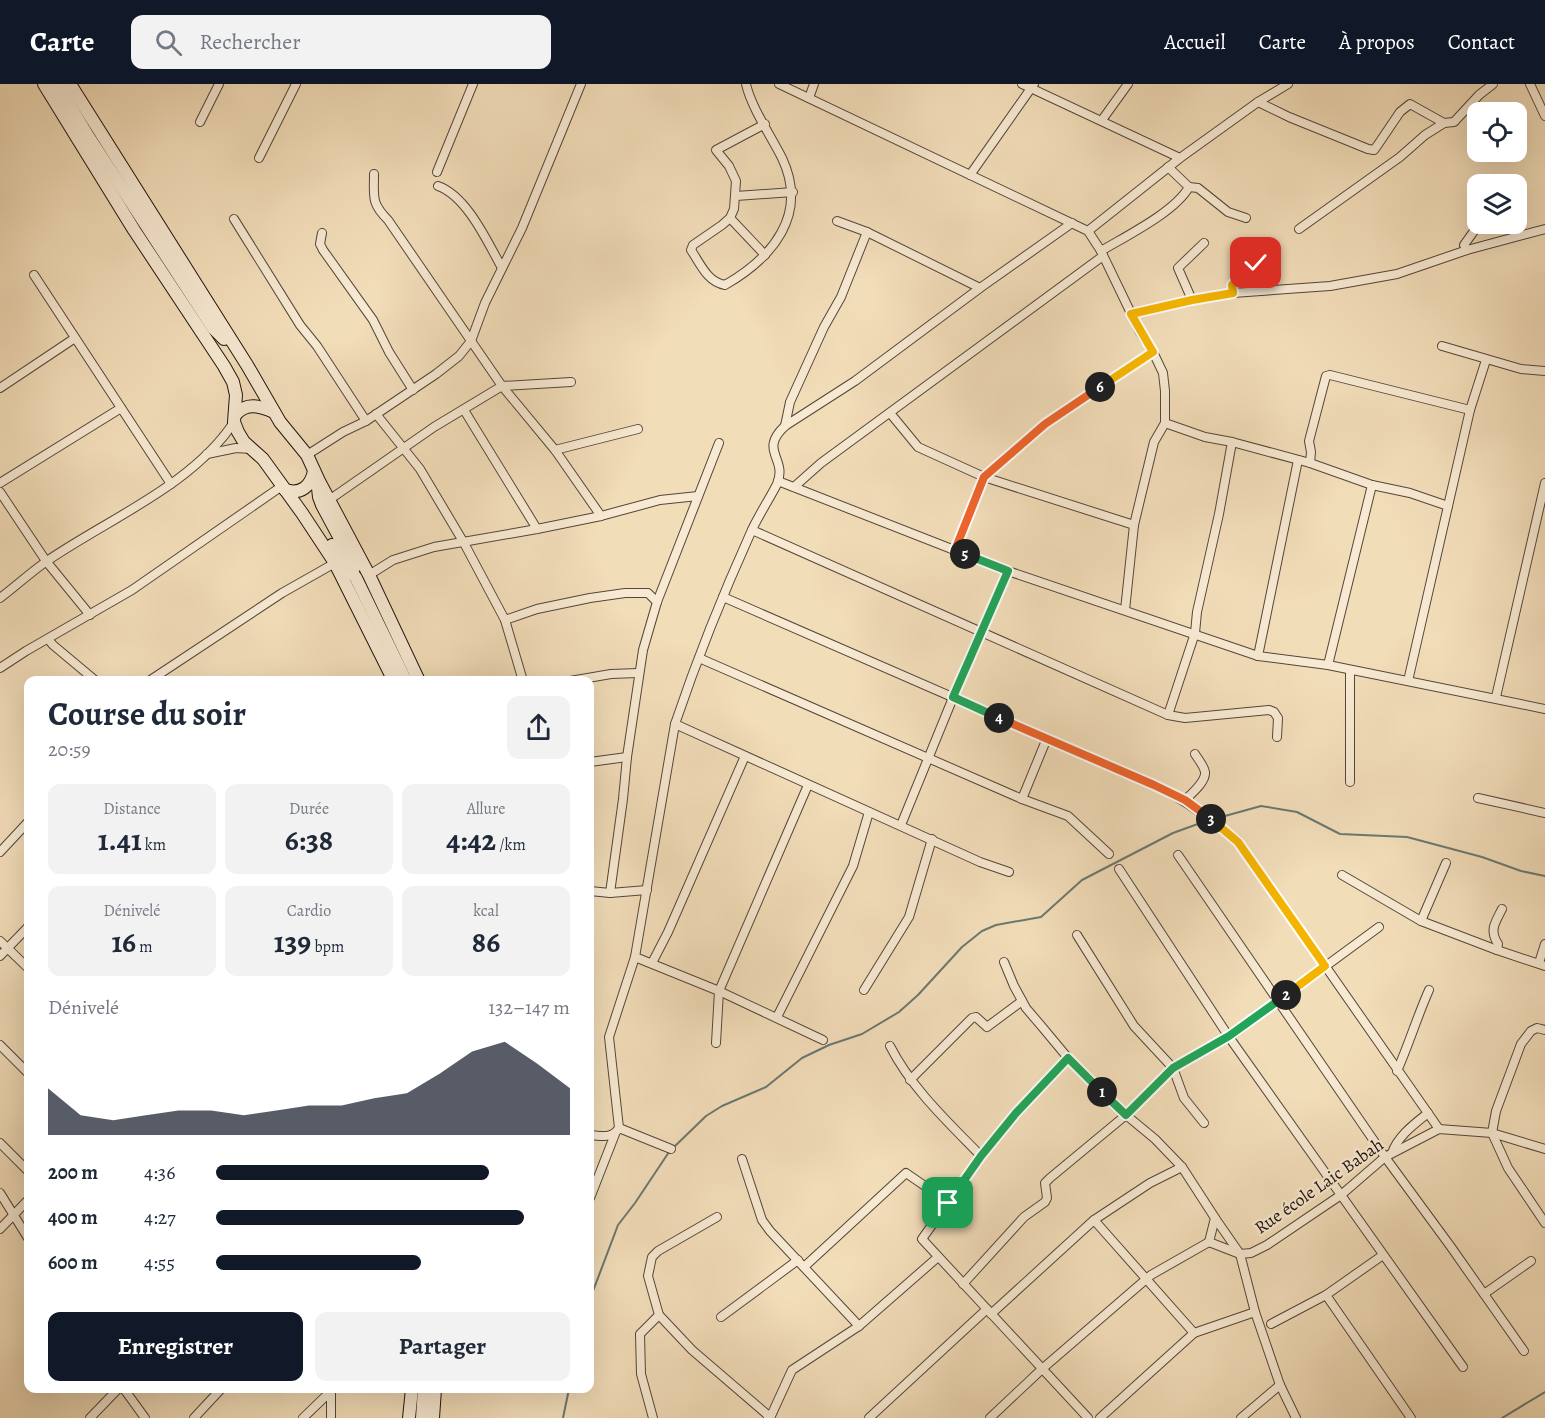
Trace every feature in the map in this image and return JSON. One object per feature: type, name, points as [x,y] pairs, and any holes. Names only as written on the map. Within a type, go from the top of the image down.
[{"type":"main road","points":[[44,84],[128,220],[224,366],[233,382],[236,395],[235,418],[244,442],[253,449],[286,492],[334,563],[391,676]]},
{"type":"main road","points":[[57,84],[213,328],[233,366],[235,375],[233,382]]},
{"type":"main road","points":[[70,84],[255,379],[273,412],[307,455],[369,575],[417,676]]},
{"type":"main road","points":[[213,328],[255,379]]},
{"type":"main road","points":[[235,418],[245,406],[264,407],[273,412]]},
{"type":"main road","points":[[286,492],[306,488],[317,476]]},
{"type":"main road","points":[[317,476],[319,497],[352,561],[356,578]]},
{"type":"main road","points":[[286,492],[311,514],[356,578],[404,676]]},
{"type":"main road","points":[[409,1418],[412,1393]]},
{"type":"main road","points":[[422,1418],[424,1393]]},
{"type":"main road","points":[[433,1418],[435,1393]]},
{"type":"street","points":[[200,122],[219,84]]},
{"type":"street","points":[[259,158],[296,84]]},
{"type":"street","points":[[437,172],[473,84]]},
{"type":"street","points":[[307,455],[343,432],[366,421],[412,390],[459,356],[471,341],[485,303],[536,196],[581,84]]},
{"type":"street","points":[[746,84],[783,160],[793,192],[789,215],[782,234],[765,255],[745,273],[725,285],[714,282],[709,278],[691,247],[730,218],[736,196],[736,181],[729,166],[716,150],[765,124]]},
{"type":"street","points":[[779,84],[1088,231],[1102,253],[1163,373],[1165,423],[1154,442],[1134,525],[1125,610]]},
{"type":"street","points":[[809,98],[814,84]]},
{"type":"street","points":[[1022,84],[1033,86],[1180,158]]},
{"type":"street","points":[[1102,120],[1128,84]]},
{"type":"street","points":[[1088,231],[1180,158],[1258,102],[1288,84]]},
{"type":"street","points":[[1299,229],[1400,157],[1425,135],[1444,123],[1454,122],[1479,95],[1493,84]]},
{"type":"street","points":[[1530,84],[1545,116]]},
{"type":"street","points":[[970,175],[1033,86]]},
{"type":"street","points":[[1258,102],[1289,117],[1374,150],[1400,112],[1410,104],[1444,123]]},
{"type":"street","points":[[1168,167],[1189,187],[1198,188],[1228,212],[1246,218]]},
{"type":"street","points":[[374,174],[376,207],[388,220],[502,386],[555,450],[601,516]]},
{"type":"street","points":[[438,186],[448,189],[463,204],[502,268]]},
{"type":"street","points":[[794,487],[821,463],[1102,253],[1180,200],[1189,187]]},
{"type":"street","points":[[736,196],[793,192]]},
{"type":"street","points":[[730,218],[765,255]]},
{"type":"street","points":[[234,219],[300,325],[317,346],[366,421]]},
{"type":"street","points":[[837,221],[867,232],[980,288]]},
{"type":"street","points":[[594,1188],[617,1131],[609,1037],[635,957],[675,724],[723,597],[752,530],[778,481],[778,460],[772,442],[785,426],[855,381],[1072,223]]},
{"type":"street","points":[[1131,314],[1233,293],[1330,286],[1397,274],[1467,250],[1545,229]]},
{"type":"street","points":[[785,426],[790,402],[824,327],[841,297],[867,232]]},
{"type":"street","points":[[322,233],[320,244],[322,250],[373,320],[412,390]]},
{"type":"street","points":[[1467,250],[1464,245],[1472,234]]},
{"type":"street","points":[[1192,300],[1178,268],[1204,243]]},
{"type":"street","points":[[1233,293],[1232,285],[1256,263],[1261,252]]},
{"type":"street","points":[[33,275],[171,484]]},
{"type":"street","points":[[0,388],[75,338]]},
{"type":"street","points":[[1442,346],[1521,369],[1545,370]]},
{"type":"street","points":[[955,550],[984,477],[1045,424],[1153,352]]},
{"type":"street","points":[[1408,681],[1470,410],[1486,360]]},
{"type":"street","points":[[1310,463],[1309,441],[1326,376],[1330,375],[1470,410]]},
{"type":"street","points":[[329,500],[434,427],[502,386],[571,382]]},
{"type":"street","points":[[0,483],[121,408]]},
{"type":"street","points":[[464,410],[537,529]]},
{"type":"street","points":[[890,413],[918,447],[984,477],[1134,525]]},
{"type":"street","points":[[376,414],[420,469],[464,543],[505,620],[521,676]]},
{"type":"street","points":[[0,598],[46,561],[171,484],[207,454],[227,433],[235,418]]},
{"type":"street","points":[[1165,423],[1205,437],[1310,463],[1372,485],[1410,493],[1448,506]]},
{"type":"street","points":[[555,450],[638,429]]},
{"type":"street","points":[[1168,715],[1196,633],[1197,612],[1232,442]]},
{"type":"street","points":[[610,892],[638,673],[650,621],[719,443]]},
{"type":"street","points":[[207,454],[236,448],[253,449]]},
{"type":"street","points":[[1258,656],[1298,460]]},
{"type":"street","points":[[778,481],[1008,571],[1196,633],[1258,656],[1328,665],[1496,697],[1545,709]]},
{"type":"street","points":[[1496,697],[1545,483]]},
{"type":"street","points":[[1328,665],[1372,485]]},
{"type":"street","points":[[0,492],[46,561],[90,615]]},
{"type":"street","points":[[0,668],[132,590],[286,492]]},
{"type":"street","points":[[369,575],[393,560],[414,552],[601,516],[660,500],[698,496]]},
{"type":"street","points":[[752,530],[1168,715],[1185,718],[1269,710],[1274,712],[1278,718],[1277,736]]},
{"type":"street","points":[[157,676],[282,593],[334,563]]},
{"type":"street","points":[[901,825],[1008,571]]},
{"type":"street","points":[[505,620],[537,609],[625,593],[648,592],[657,602]]},
{"type":"street","points":[[723,597],[1185,800],[1238,842],[1438,1129],[1492,1132],[1545,1149]]},
{"type":"street","points":[[48,639],[52,645],[90,676]]},
{"type":"street","points":[[699,658],[1022,799],[1068,816],[1109,854]]},
{"type":"street","points":[[1350,670],[1350,782]]},
{"type":"street","points":[[594,677],[638,673]]},
{"type":"street","points":[[675,724],[980,862],[1009,872]]},
{"type":"street","points":[[1022,799],[1047,738]]},
{"type":"street","points":[[1185,800],[1194,792],[1204,777],[1205,771],[1195,754]]},
{"type":"street","points":[[652,963],[668,932],[745,756]]},
{"type":"street","points":[[594,761],[627,757]]},
{"type":"street","points":[[716,1043],[719,991],[808,784]]},
{"type":"street","points":[[1478,798],[1545,813]]},
{"type":"street","points":[[777,1017],[853,866],[868,812]]},
{"type":"street","points":[[0,852],[24,826]]},
{"type":"street","points":[[864,990],[909,917],[932,839]]},
{"type":"street","points":[[1178,855],[1524,1351]]},
{"type":"street","points":[[1421,921],[1446,863]]},
{"type":"street","points":[[1119,869],[1229,1036],[1463,1367]]},
{"type":"street","points":[[1342,876],[1421,921],[1542,965],[1545,944]]},
{"type":"street","points":[[594,891],[647,890]]},
{"type":"street","points":[[1497,950],[1498,944],[1493,937],[1492,928],[1502,909]]},
{"type":"street","points":[[963,1284],[1024,1217],[1045,1202],[1047,1198],[1045,1185],[1050,1178],[1126,1115],[1173,1068],[1229,1036],[1379,927]]},
{"type":"street","points":[[0,956],[24,931]]},
{"type":"street","points":[[1077,934],[1134,1026],[1173,1068],[1185,1098],[1204,1123]]},
{"type":"street","points":[[0,941],[24,964]]},
{"type":"street","points":[[635,957],[719,991],[823,1040]]},
{"type":"street","points":[[1004,962],[1022,1001],[1068,1058],[1182,1167],[1240,1254],[1255,1312],[1280,1385],[1296,1418]]},
{"type":"street","points":[[1397,1071],[1429,990]]},
{"type":"street","points":[[910,1080],[972,1018],[976,1017],[987,1027],[1022,1001]]},
{"type":"street","points":[[1545,1030],[1537,1028],[1531,1031],[1521,1044],[1500,1101],[1492,1132],[1508,1168],[1545,1222]]},
{"type":"street","points":[[0,1045],[24,1068]]},
{"type":"street","points":[[890,1046],[910,1080],[981,1156]]},
{"type":"street","points":[[1068,1058],[1016,1113],[981,1156],[922,1239],[1088,1418]]},
{"type":"street","points":[[1388,1155],[1407,1131],[1428,1113]]},
{"type":"street","name":"Rue école Laic Babah","points":[[1240,1254],[1267,1245],[1341,1195],[1388,1155],[1438,1129]]},
{"type":"street","points":[[594,1135],[607,1137],[617,1131],[671,1149]]},
{"type":"street","points":[[0,1143],[24,1167]]},
{"type":"street","points":[[742,1159],[762,1220],[860,1326]]},
{"type":"street","points":[[869,1418],[1094,1220],[1150,1183],[1182,1167]]},
{"type":"street","points":[[721,1317],[801,1264],[906,1173],[948,1203]]},
{"type":"street","points":[[0,1193],[24,1231]]},
{"type":"street","points":[[0,1229],[24,1204]]},
{"type":"street","points":[[717,1217],[657,1251],[652,1257],[648,1276],[659,1315],[692,1350],[769,1418],[792,1370],[860,1326],[938,1257]]},
{"type":"street","points":[[990,1418],[1042,1369],[1147,1280],[1176,1260],[1209,1242],[1215,1218]]},
{"type":"street","points":[[1094,1220],[1194,1333]]},
{"type":"street","points":[[1209,1242],[1240,1254]]},
{"type":"street","points":[[1271,1324],[1326,1295],[1383,1255]]},
{"type":"street","points":[[1484,1294],[1530,1261]]},
{"type":"street","points":[[1326,1295],[1412,1418]]},
{"type":"street","points":[[1100,1418],[1194,1333],[1255,1312]]},
{"type":"street","points":[[653,1418],[641,1374],[640,1334],[659,1315]]},
{"type":"street","points":[[1241,1418],[1280,1385]]},
{"type":"street","points":[[90,1418],[114,1393]]},
{"type":"street","points":[[127,1393],[145,1418]]},
{"type":"street","points":[[194,1418],[217,1393]]},
{"type":"street","points":[[303,1418],[328,1393]]},
{"type":"street","points":[[331,1393],[331,1418]]},
{"type":"waterway","points":[[1214,819],[1261,806],[1297,812],[1340,834],[1407,837],[1545,876]]},
{"type":"waterway","points":[[673,1148],[706,1116],[722,1106],[766,1087],[802,1058],[829,1045],[862,1034],[899,1012],[918,995],[962,947],[982,931],[996,925],[1041,917],[1082,880],[1173,833],[1206,821]]},
{"type":"waterway","points":[[594,1288],[618,1225],[669,1152]]},
{"type":"waterway","points":[[1502,1418],[1545,1392]]},
{"type":"waterway","points":[[563,1418],[568,1393]]},
{"type":"route","points":[[948,1203],[981,1156],[1016,1113],[1068,1058],[1126,1115],[1173,1068],[1229,1036],[1325,966],[1238,842],[1210,818],[1185,800],[1154,785],[953,697],[1008,571],[955,550],[984,477],[1045,424],[1153,352],[1131,314],[1233,293],[1232,285],[1256,263]]}]
